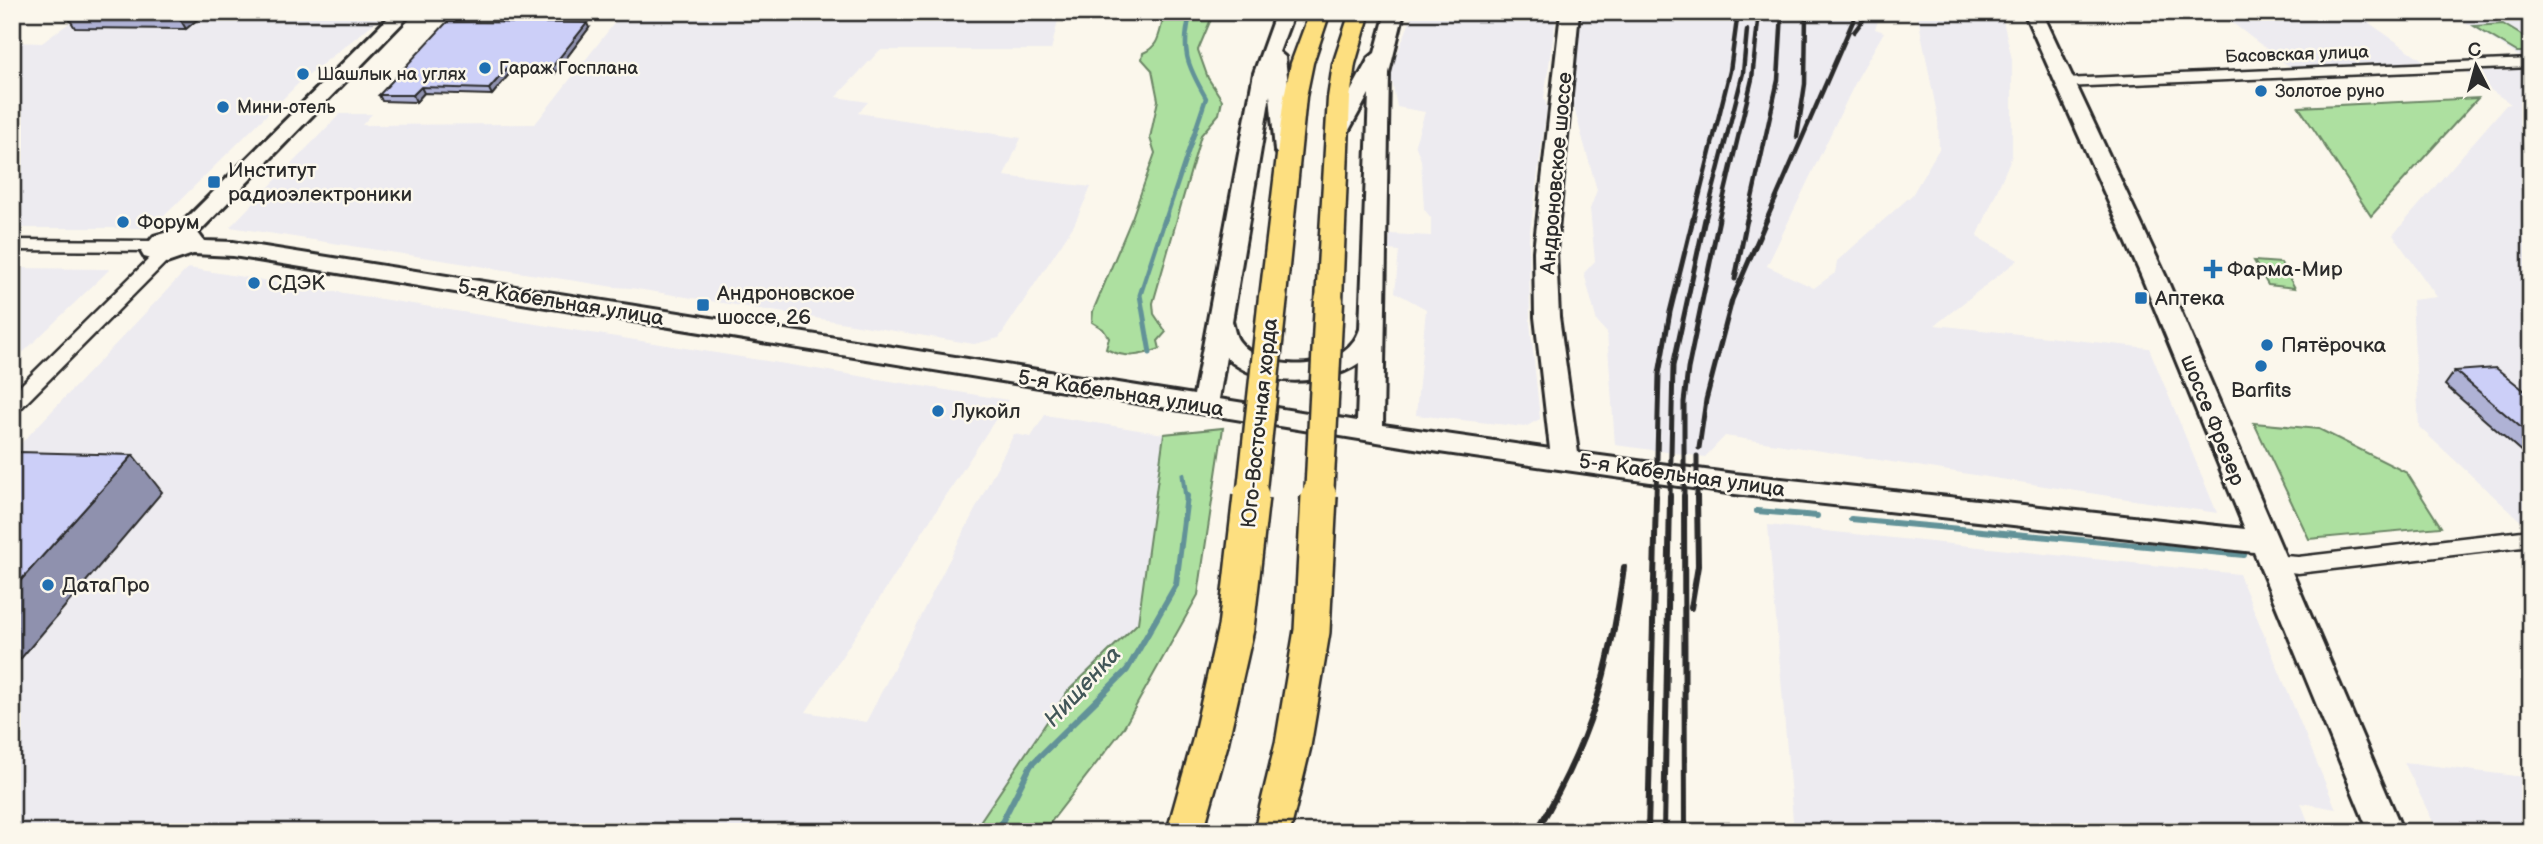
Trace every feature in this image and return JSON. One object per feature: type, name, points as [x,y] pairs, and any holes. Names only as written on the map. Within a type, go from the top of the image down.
[{"type":"main road","name":"Юго-Восточная хорда","points":[[1185,832],[1210,743],[1236,628],[1299,75],[1320,12]]},
{"type":"main road","points":[[1272,832],[1293,745],[1312,631],[1336,137],[1344,64],[1360,12]]},
{"type":"street","points":[[12,245],[180,253],[186,241],[404,12]]},
{"type":"street","points":[[1205,406],[1264,73],[1285,12]]},
{"type":"street","points":[[1370,432],[1379,73],[1395,12]]},
{"type":"street","name":"Андроновское шоссе","points":[[1565,458],[1547,317],[1545,251],[1570,12]]},
{"type":"street","name":"шоссе Фрезер","points":[[2033,12],[2153,275],[2386,832]]},
{"type":"street","points":[[1274,38],[1287,170]]},
{"type":"street","points":[[1336,137],[1385,44]]},
{"type":"street","name":"Басовская улица","points":[[2064,83],[2531,63]]},
{"type":"street","name":"5-я Кабельная улица","points":[[186,241],[1370,432],[1735,484],[2268,553]]},
{"type":"street","points":[[12,405],[159,251]]},
{"type":"street","points":[[1220,319],[1222,336],[1233,351],[1265,368],[1292,372],[1319,370],[1343,363],[1368,343],[1373,326]]},
{"type":"street","points":[[2268,553],[2298,565],[2531,538]]},
{"type":"shaded area","points":[[84,12],[388,12],[301,81],[158,222],[147,228],[12,228],[12,42],[42,43]]},
{"type":"shaded area","points":[[623,12],[1060,12],[1051,50],[880,50],[836,97],[868,102],[858,113],[1021,138],[1004,176],[1091,187],[1074,225],[999,338],[974,344],[230,227],[340,114],[372,114],[362,125],[535,124]]},
{"type":"shaded area","points":[[1414,12],[1557,12],[1544,98],[1547,107],[1529,239],[1530,322],[1540,419],[1525,427],[1416,415],[1426,309],[1395,292],[1399,251],[1389,250],[1390,234],[1431,236],[1431,218],[1424,209],[1421,160],[1415,144],[1425,112],[1397,107],[1390,71]]},
{"type":"shaded area","points":[[1581,12],[1881,12],[1875,29],[1884,32],[1858,77],[1767,266],[1814,288],[1835,273],[1837,261],[1912,195],[1939,149],[1938,119],[1917,12],[2001,12],[2012,59],[2012,156],[1977,237],[2018,260],[1935,325],[2149,348],[2217,513],[1725,436],[1705,457],[1615,445],[1607,333],[1597,322],[1584,273],[1595,261],[1590,209],[1597,190],[1569,90]]},
{"type":"shaded area","points":[[2340,12],[2362,18],[2424,61],[2290,67],[2222,15]]},
{"type":"shaded area","points":[[2490,12],[2531,12],[2531,55],[2518,56],[2464,21],[2500,19]]},
{"type":"shaded area","points":[[2531,69],[2531,527],[2527,527],[2419,427],[2412,300],[2437,297],[2393,235],[2506,105],[2511,104],[2466,73]]},
{"type":"shaded area","points":[[12,268],[110,269],[12,363]]},
{"type":"shaded area","points":[[188,268],[1008,400],[806,712],[866,722],[1014,434],[1031,437],[1045,415],[1164,434],[1138,623],[1067,692],[973,832],[12,832],[12,453]]},
{"type":"shaded area","points":[[1768,525],[2239,574],[2336,809],[2301,803],[2312,832],[1794,832]]},
{"type":"shaded area","points":[[2404,762],[2531,778],[2531,832],[2438,832]]},
{"type":"green space","points":[[1166,12],[1214,12],[1198,50],[1208,78],[1222,100],[1219,114],[1201,135],[1153,303],[1154,314],[1166,332],[1158,341],[1160,349],[1139,355],[1126,355],[1106,349],[1109,338],[1103,329],[1092,322],[1093,311],[1132,218],[1155,153],[1150,138],[1158,100],[1152,70],[1142,59],[1143,53],[1157,41]]},
{"type":"green space","points":[[2503,24],[2531,41],[2531,52],[2517,52],[2474,26]]},
{"type":"green space","points":[[2478,98],[2371,216],[2299,107]]},
{"type":"green space","points":[[2254,261],[2281,263],[2295,288],[2268,285]]},
{"type":"green space","points":[[2254,423],[2319,429],[2407,473],[2441,527],[2309,539]]},
{"type":"green space","points":[[1223,428],[1198,595],[1123,729],[1043,832],[973,832],[1067,692],[1138,623],[1164,434]]},
{"type":"building","name":"Гараж Госплана","points":[[447,22],[587,23],[552,67],[508,67],[489,89],[421,87],[413,95],[379,95]]},
{"type":"building","points":[[2496,368],[2531,396],[2531,436],[2455,371]]},
{"type":"building","points":[[19,452],[133,455],[12,590],[12,459]]},
{"type":"waterway","name":"Нищенка","points":[[1165,221],[1206,98],[1187,57],[1186,37],[1191,12]]},
{"type":"waterway","name":"Нищенка","points":[[1150,353],[1140,295],[1165,219]]},
{"type":"waterway","name":"Нищенка","points":[[1183,475],[1186,498]]},
{"type":"waterway","name":"Нищенка","points":[[997,832],[1031,765],[1127,670],[1176,585],[1187,496]]},
{"type":"waterway","points":[[1757,511],[1817,516]]},
{"type":"waterway","points":[[1851,519],[2244,555]]},
{"type":"railway","points":[[1693,221],[1730,71],[1738,12]]},
{"type":"railway","points":[[1718,221],[1752,79],[1759,12]]},
{"type":"railway","points":[[1747,221],[1778,80],[1782,12]]},
{"type":"railway","points":[[1797,137],[1805,84],[1806,12]]},
{"type":"railway","points":[[1766,221],[1857,12]]},
{"type":"railway","points":[[1854,32],[1869,12]]},
{"type":"railway","points":[[1705,221],[1743,73],[1747,30]]},
{"type":"railway","points":[[1656,498],[1659,374],[1670,312],[1693,219]]},
{"type":"railway","points":[[1670,498],[1673,366],[1705,219]]},
{"type":"railway","points":[[1684,496],[1684,402],[1688,369],[1719,219]]},
{"type":"railway","points":[[1735,279],[1747,219]]},
{"type":"railway","points":[[1699,448],[1706,400],[1732,300],[1767,219]]},
{"type":"railway","points":[[1697,456],[1697,496]]},
{"type":"railway","points":[[1648,832],[1656,496]]},
{"type":"railway","points":[[1664,832],[1670,496]]},
{"type":"railway","points":[[1684,496],[1685,832]]},
{"type":"railway","points":[[1691,608],[1698,566],[1697,496]]},
{"type":"railway","points":[[1536,832],[1571,767],[1595,704],[1605,673],[1624,567]]},
{"type":"place","name":"Гараж Госплана","points":[[485,68]]},
{"type":"place","name":"Шашлык на углях","points":[[303,74]]},
{"type":"place","name":"Золотое руно","points":[[2261,91]]},
{"type":"place","name":"Мини-отель","points":[[223,107]]},
{"type":"place","name":"Институт радиоэлектроники","points":[[214,182]]},
{"type":"place","name":"Форум","points":[[123,222]]},
{"type":"place","name":"Фарма-Мир","points":[[2213,269]]},
{"type":"place","name":"СДЭК","points":[[254,283]]},
{"type":"place","name":"Аптека","points":[[2141,298]]},
{"type":"place","name":"Андроновское шоссе, 26","points":[[703,305]]},
{"type":"place","name":"Пятёрочка","points":[[2267,345]]},
{"type":"place","name":"Barfits","points":[[2261,366]]},
{"type":"place","name":"Лукойл","points":[[938,411]]},
{"type":"place","name":"ДатаПро","points":[[48,585]]}]
